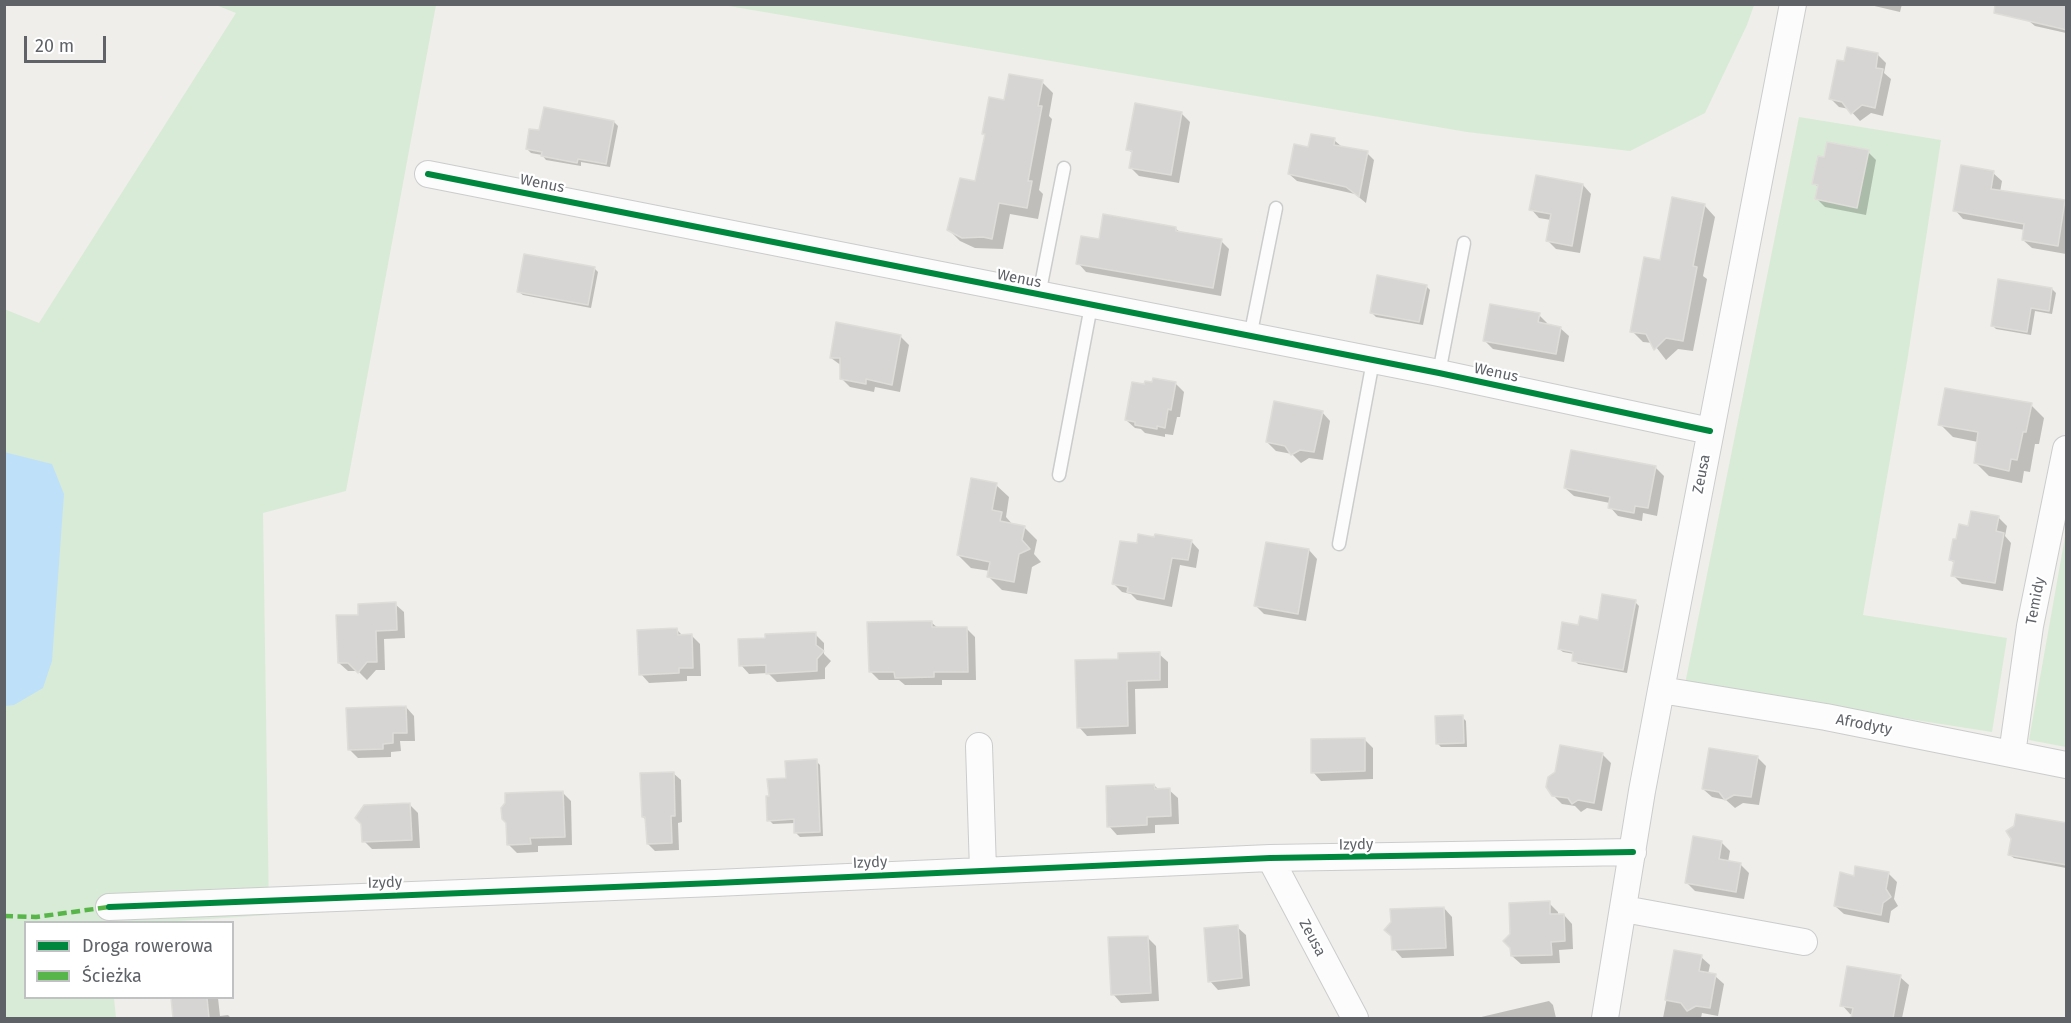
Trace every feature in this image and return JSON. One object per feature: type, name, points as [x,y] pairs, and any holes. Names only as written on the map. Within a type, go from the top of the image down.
[{"type":"street","name":"Zeusa","points":[[1605,1018],[1661,690],[1793,4]]},
{"type":"street","name":"Wenus","points":[[428,174],[1439,373],[1710,431]]},
{"type":"street","name":"Temidy","points":[[2012,754],[2030,626],[2067,449]]},
{"type":"street","name":"Afrodyty","points":[[1661,690],[1826,717],[2067,765]]},
{"type":"street","points":[[979,746],[983,870]]},
{"type":"street","name":"Izydy","points":[[109,907],[1270,858],[1633,852]]},
{"type":"street","name":"Zeusa","points":[[1270,858],[1354,1018]]},
{"type":"street","points":[[1624,909],[1804,942]]},
{"type":"lane","name":"Wenus","points":[[1039,295],[1064,168]]},
{"type":"lane","points":[[1250,337],[1276,208]]},
{"type":"lane","points":[[1439,373],[1464,243]]},
{"type":"lane","points":[[1059,475],[1091,306]]},
{"type":"lane","points":[[1339,544],[1373,361]]},
{"type":"green space","points":[[1754,4],[1747,25],[1705,113],[1630,151],[1467,132],[723,5]]},
{"type":"green space","points":[[216,5],[436,5],[346,491],[263,513],[269,915],[178,921],[24,921],[24,999],[114,999],[116,1018],[5,1018],[4,309],[39,323],[236,13]]},
{"type":"green space","points":[[1799,117],[1941,140],[1907,362],[1863,615],[2007,638],[1992,732],[1685,684]]},
{"type":"green space","points":[[2066,531],[2066,747],[2029,740]]},
{"type":"water","points":[[4,452],[52,464],[64,494],[52,661],[43,688],[14,705],[5,706]]},
{"type":"building","points":[[1995,4],[2067,4],[2067,30],[1994,13]]},
{"type":"building","points":[[1847,47],[1878,53],[1876,68],[1883,69],[1875,108],[1862,105],[1851,114],[1842,102],[1829,99],[1837,60],[1844,61]]},
{"type":"building","points":[[1009,74],[1043,80],[1038,106],[1042,106],[1028,181],[1032,181],[1027,208],[999,203],[992,239],[962,238],[947,230],[960,178],[975,181],[985,134],[982,134],[989,97],[1004,100]]},
{"type":"building","points":[[1135,103],[1182,112],[1171,175],[1129,168],[1132,151],[1126,150]]},
{"type":"building","points":[[544,107],[614,121],[606,164],[578,159],[577,163],[541,156],[542,152],[526,149],[529,129],[539,130]]},
{"type":"building","points":[[1311,134],[1335,138],[1334,145],[1368,151],[1359,197],[1346,187],[1288,174],[1294,144],[1308,147]]},
{"type":"building","points":[[1827,142],[1869,150],[1857,208],[1815,199],[1818,185],[1812,184],[1818,156],[1824,157]]},
{"type":"building","points":[[1961,165],[1994,171],[1991,189],[2065,200],[2058,246],[2022,240],[2024,224],[1953,211]]},
{"type":"building","points":[[1536,175],[1583,184],[1572,246],[1546,241],[1551,214],[1529,210]]},
{"type":"building","points":[[1672,197],[1705,204],[1693,266],[1697,267],[1683,341],[1666,338],[1654,350],[1646,334],[1630,332],[1644,257],[1660,260]]},
{"type":"building","points":[[1103,214],[1176,227],[1176,231],[1222,239],[1213,288],[1076,264],[1081,236],[1099,239]]},
{"type":"building","points":[[524,254],[595,267],[588,305],[517,292]]},
{"type":"building","points":[[1377,275],[1427,285],[1419,322],[1370,313]]},
{"type":"building","points":[[1998,279],[2052,288],[2049,311],[2031,308],[2027,332],[1991,326]]},
{"type":"building","points":[[1490,304],[1540,313],[1538,322],[1561,327],[1556,354],[1483,341]]},
{"type":"building","points":[[836,322],[901,335],[892,385],[866,379],[866,384],[840,379],[840,358],[830,358]]},
{"type":"building","points":[[1153,378],[1176,382],[1165,428],[1135,425],[1135,422],[1125,420],[1132,382],[1144,384],[1145,381],[1152,382]]},
{"type":"building","points":[[1945,388],[2032,403],[2017,460],[2011,459],[2009,471],[1974,463],[1978,432],[1938,425]]},
{"type":"building","points":[[1274,401],[1323,411],[1314,452],[1300,450],[1291,455],[1285,446],[1266,442]]},
{"type":"building","points":[[1571,450],[1656,466],[1648,508],[1635,506],[1634,513],[1608,508],[1610,497],[1564,488]]},
{"type":"building","points":[[971,478],[997,483],[992,510],[1002,512],[1000,521],[1025,526],[1022,540],[1030,549],[1019,554],[1014,582],[987,577],[990,562],[957,555]]},
{"type":"building","points":[[1971,511],[1999,516],[1996,531],[2004,533],[1995,583],[1951,576],[1954,561],[1949,560],[1953,539],[1956,539],[1959,524],[1968,526]]},
{"type":"building","points":[[1138,534],[1154,537],[1155,534],[1192,540],[1188,560],[1172,558],[1164,599],[1127,592],[1128,587],[1112,584],[1120,541],[1137,543]]},
{"type":"building","points":[[1266,542],[1309,549],[1298,614],[1254,606]]},
{"type":"building","points":[[1602,594],[1636,600],[1623,670],[1572,661],[1573,652],[1558,649],[1562,622],[1578,625],[1580,616],[1598,620]]},
{"type":"building","points":[[396,602],[397,630],[376,631],[377,662],[367,662],[358,673],[348,663],[338,663],[336,615],[358,615],[358,604]]},
{"type":"building","points":[[932,621],[932,627],[967,627],[968,672],[934,672],[934,677],[895,678],[894,672],[869,672],[867,622]]},
{"type":"building","points":[[677,628],[678,635],[692,634],[693,668],[679,668],[679,673],[639,675],[637,630]]},
{"type":"building","points":[[816,632],[816,645],[824,651],[817,659],[817,671],[766,674],[766,665],[739,666],[738,639],[765,638],[765,634]]},
{"type":"building","points":[[1160,652],[1160,680],[1127,681],[1128,726],[1077,728],[1075,660],[1118,659],[1118,653]]},
{"type":"building","points":[[406,706],[407,733],[393,733],[393,743],[383,744],[383,749],[348,750],[346,708]]},
{"type":"building","points":[[1463,715],[1464,743],[1436,744],[1435,716]]},
{"type":"building","points":[[1365,738],[1365,771],[1311,773],[1311,739]]},
{"type":"building","points":[[1560,745],[1603,753],[1594,803],[1578,800],[1572,804],[1568,798],[1552,796],[1546,787],[1548,777],[1555,772]]},
{"type":"building","points":[[1709,748],[1758,756],[1751,797],[1734,795],[1725,800],[1719,792],[1702,789]]},
{"type":"building","points":[[817,759],[820,832],[794,833],[794,819],[767,821],[766,796],[769,796],[767,779],[786,778],[785,761]]},
{"type":"building","points":[[674,772],[675,816],[671,816],[672,843],[647,844],[645,817],[642,817],[640,773]]},
{"type":"building","points":[[1154,784],[1155,789],[1170,788],[1171,816],[1147,817],[1147,825],[1107,827],[1106,786]]},
{"type":"building","points":[[563,791],[565,837],[530,838],[531,844],[507,845],[506,823],[502,819],[501,808],[505,803],[505,793]]},
{"type":"building","points":[[410,803],[412,840],[362,842],[361,824],[355,818],[364,805]]},
{"type":"building","points":[[2016,814],[2067,823],[2067,865],[2008,855],[2011,839],[2006,831],[2014,826]]},
{"type":"building","points":[[1693,836],[1722,841],[1719,859],[1741,863],[1736,892],[1685,883]]},
{"type":"building","points":[[1855,866],[1889,872],[1886,889],[1891,897],[1883,903],[1881,915],[1834,906],[1840,872],[1854,876]]},
{"type":"building","points":[[1550,901],[1550,914],[1564,914],[1565,941],[1551,942],[1552,955],[1511,956],[1510,948],[1503,941],[1510,934],[1509,903]]},
{"type":"building","points":[[1444,907],[1446,948],[1392,950],[1391,936],[1384,930],[1391,922],[1390,909]]},
{"type":"building","points":[[1238,925],[1242,978],[1208,982],[1204,928]]},
{"type":"building","points":[[1148,936],[1151,993],[1111,995],[1108,937]]},
{"type":"building","points":[[1674,950],[1702,955],[1699,971],[1716,974],[1710,1008],[1696,1006],[1687,1011],[1681,1003],[1665,1000]]},
{"type":"building","points":[[1847,966],[1901,975],[1893,1018],[1851,1018],[1853,1008],[1840,1006]]},
{"type":"building","points":[[171,999],[207,999],[209,1018],[173,1018]]},
{"type":"marked path","points":[[4,916],[36,917],[109,907]]},
{"type":"cycle path","points":[[428,174],[1439,373],[1710,431]]},
{"type":"cycle path","points":[[109,907],[1270,858],[1633,852]]}]
